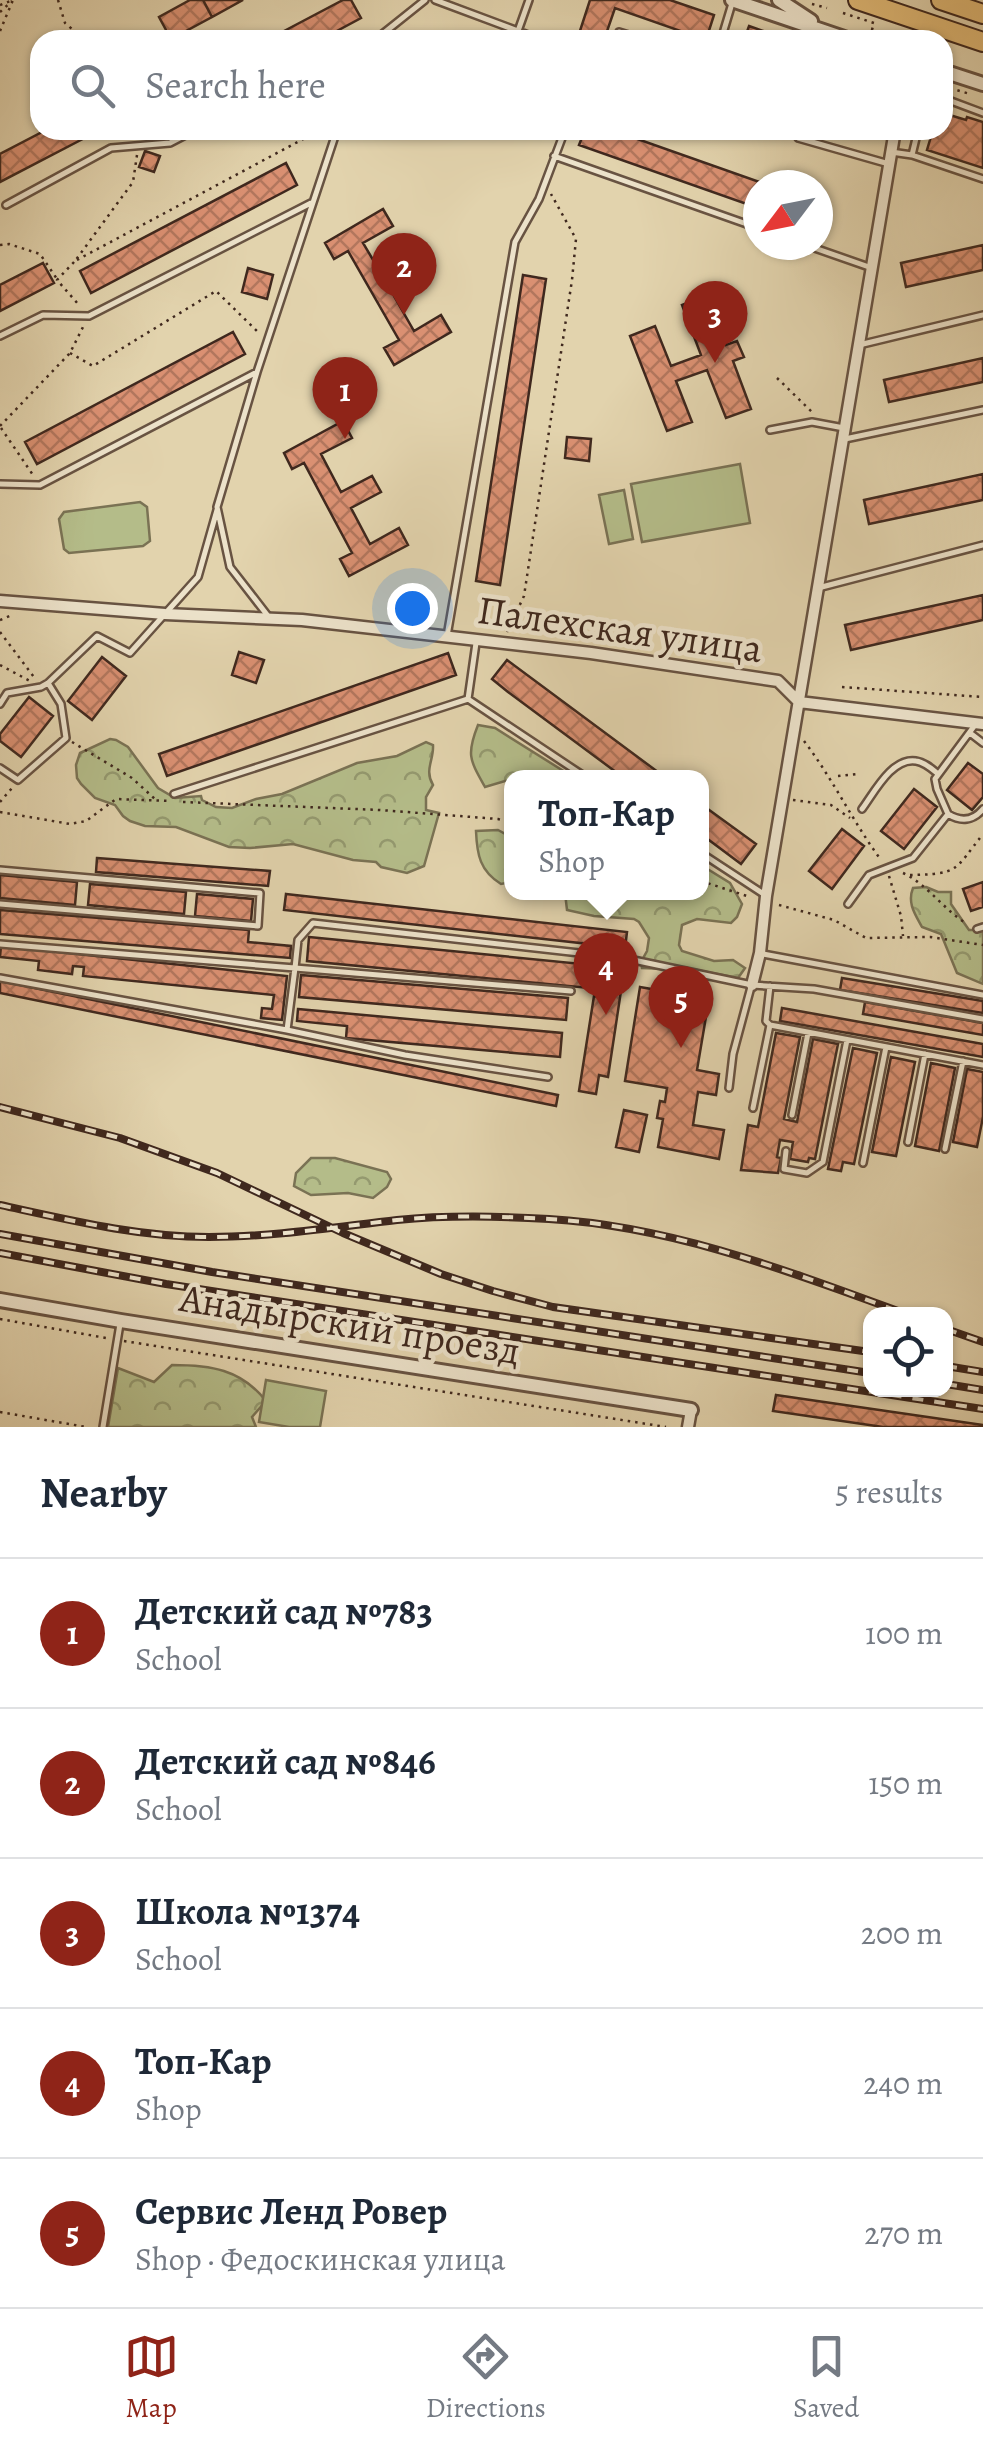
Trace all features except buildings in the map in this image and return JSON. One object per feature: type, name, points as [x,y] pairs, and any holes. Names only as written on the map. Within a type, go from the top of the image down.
[{"type":"main road","points":[[858,0],[947,30]]},
{"type":"main road","points":[[941,0],[983,14]]},
{"type":"main road","points":[[953,32],[983,42]]},
{"type":"street","points":[[732,0],[822,30]]},
{"type":"street","points":[[780,0],[825,30]]},
{"type":"street","points":[[953,74],[983,84]]},
{"type":"street","points":[[752,984],[893,140]]},
{"type":"street","name":"Палехская улица","points":[[0,601],[302,620],[591,653],[778,681],[799,702],[976,726]]},
{"type":"street","name":"Анадырский проезд","points":[[0,1300],[690,1410]]},
{"type":"street","points":[[688,1427],[690,1410]]},
{"type":"lane","points":[[388,30],[425,0]]},
{"type":"lane","points":[[436,0],[515,30]]},
{"type":"lane","points":[[518,30],[529,0]]},
{"type":"lane","points":[[724,30],[732,0]]},
{"type":"lane","points":[[953,102],[983,112]]},
{"type":"lane","points":[[6,205],[112,148],[176,140]]},
{"type":"lane","points":[[0,704],[7,693],[44,685],[97,636],[130,653],[198,577],[257,372],[333,140]]},
{"type":"lane","points":[[447,636],[515,242],[545,183],[560,140]]},
{"type":"lane","points":[[807,140],[890,158],[912,154],[983,179]]},
{"type":"lane","points":[[912,154],[916,140]]},
{"type":"lane","points":[[554,156],[743,223]]},
{"type":"lane","points":[[0,336],[43,315],[88,316],[311,203]]},
{"type":"lane","points":[[833,254],[872,268]]},
{"type":"lane","points":[[858,345],[983,316]]},
{"type":"lane","points":[[0,484],[40,484],[257,372]]},
{"type":"lane","points":[[770,430],[812,422],[843,434],[983,410]]},
{"type":"lane","points":[[218,507],[230,567],[270,618]]},
{"type":"lane","points":[[818,588],[983,544]]},
{"type":"lane","points":[[468,699],[476,640]]},
{"type":"lane","points":[[0,768],[18,780],[66,738],[61,704],[44,685]]},
{"type":"lane","points":[[468,699],[575,770]]},
{"type":"lane","points":[[174,794],[468,699]]},
{"type":"lane","points":[[976,726],[983,744]]},
{"type":"lane","points":[[976,726],[935,779],[948,814],[966,820],[983,810]]},
{"type":"lane","points":[[862,810],[894,768],[904,762],[921,761],[938,774]]},
{"type":"lane","points":[[848,904],[870,875],[913,858],[948,814]]},
{"type":"lane","points":[[709,859],[766,898]]},
{"type":"lane","points":[[0,870],[260,892],[258,926],[0,904]]},
{"type":"lane","points":[[287,1030],[298,940],[312,923],[624,958],[752,984],[814,989],[983,1019]]},
{"type":"lane","points":[[0,944],[571,991]]},
{"type":"lane","points":[[760,953],[983,996]]},
{"type":"lane","points":[[0,978],[405,1055],[548,1077]]},
{"type":"lane","points":[[728,1088],[752,984]]},
{"type":"lane","points":[[770,986],[766,1021],[770,1025],[983,1065]]},
{"type":"lane","points":[[753,1108],[770,1025]]},
{"type":"lane","points":[[792,1116],[808,1032]]},
{"type":"lane","points":[[786,1150],[784,1169],[806,1174],[823,1162],[847,1040]]},
{"type":"lane","points":[[863,1163],[886,1047]]},
{"type":"lane","points":[[908,1142],[925,1054]]},
{"type":"lane","points":[[945,1150],[963,1061]]},
{"type":"lane","points":[[103,1427],[121,1321]]},
{"type":"path","points":[[0,5],[13,0]]},
{"type":"path","points":[[0,12],[13,0]]},
{"type":"path","points":[[0,30],[13,0]]},
{"type":"path","points":[[58,0],[65,22],[74,30]]},
{"type":"path","points":[[812,4],[828,8]]},
{"type":"path","points":[[843,13],[874,23],[872,30]]},
{"type":"path","points":[[953,89],[970,94]]},
{"type":"path","points":[[74,260],[301,140]]},
{"type":"path","points":[[58,280],[133,182],[139,146]]},
{"type":"path","points":[[502,642],[524,596],[576,239],[545,183]]},
{"type":"path","points":[[0,246],[9,244],[40,254],[88,316],[70,352],[0,426],[40,484]]},
{"type":"path","points":[[70,352],[92,366],[216,291],[268,341]]},
{"type":"path","points":[[777,378],[814,414]]},
{"type":"path","points":[[0,620],[17,613]]},
{"type":"path","points":[[0,632],[44,685]]},
{"type":"path","points":[[0,665],[44,685]]},
{"type":"path","points":[[842,686],[983,698]]},
{"type":"path","points":[[783,798],[831,805],[855,822],[824,767],[795,730]]},
{"type":"path","points":[[66,738],[132,778],[157,801]]},
{"type":"path","points":[[838,776],[857,774]]},
{"type":"path","points":[[0,802],[18,780]]},
{"type":"path","points":[[0,812],[70,824],[86,821],[116,799],[380,810],[504,821]]},
{"type":"path","points":[[887,868],[908,875],[946,873],[962,863],[983,834]]},
{"type":"path","points":[[908,875],[963,923],[980,928]]},
{"type":"path","points":[[709,884],[834,920],[866,938],[930,937],[983,945]]},
{"type":"path","points":[[0,1320],[666,1427]]},
{"type":"path","points":[[0,1412],[86,1427]]},
{"type":"green space","points":[[740,464],[750,523],[642,542],[631,484]]},
{"type":"green space","points":[[624,490],[633,539],[609,544],[599,495]]},
{"type":"green space","points":[[140,502],[147,507],[150,541],[143,546],[69,553],[64,549],[59,519],[64,512]]},
{"type":"green space","points":[[478,725],[495,728],[562,770],[504,770],[504,781],[485,787],[471,757]]},
{"type":"green space","points":[[110,739],[128,747],[158,788],[175,798],[201,796],[216,807],[232,808],[282,794],[357,763],[397,756],[426,742],[433,745],[429,770],[433,785],[426,797],[426,810],[439,813],[424,866],[407,873],[381,867],[376,862],[293,844],[229,847],[176,827],[145,826],[130,821],[115,805],[95,798],[77,778],[80,753]]},
{"type":"green space","points":[[476,831],[504,833],[504,883],[488,874],[481,862]]},
{"type":"green space","points":[[709,870],[730,883],[742,904],[737,917],[731,923],[697,919],[682,925],[679,945],[682,951],[714,961],[733,960],[745,968],[738,978],[697,970],[642,968],[649,938],[639,922],[567,910],[566,900],[709,900]]},
{"type":"green space","points":[[913,888],[951,892],[951,904],[969,930],[983,925],[983,984],[957,973],[941,934],[922,927],[911,893]]},
{"type":"green space","points":[[311,1158],[335,1158],[387,1172],[391,1179],[373,1198],[348,1193],[311,1195],[294,1186],[296,1173]]},
{"type":"green space","points":[[172,1365],[212,1368],[246,1382],[266,1401],[252,1417],[256,1427],[108,1427],[118,1368],[154,1382]]},
{"type":"green space","points":[[266,1380],[326,1391],[320,1427],[259,1422]]},
{"type":"railway","points":[[0,1107],[120,1138],[217,1173],[343,1233],[493,1291],[553,1307],[863,1351]]},
{"type":"railway","points":[[0,1205],[104,1227],[209,1237],[454,1217],[595,1223],[730,1253],[887,1307]]},
{"type":"railway","points":[[0,1234],[212,1272],[863,1372]]},
{"type":"railway","points":[[0,1253],[166,1284],[983,1409]]},
{"type":"railway","points":[[953,1331],[983,1342]]},
{"type":"railway","points":[[953,1367],[983,1372]]},
{"type":"railway","points":[[953,1385],[983,1390]]},
{"type":"place","name":"Детский сад №846","points":[[404,315]]},
{"type":"place","name":"Школа №1374","points":[[715,363]]},
{"type":"place","name":"Детский сад №783","points":[[345,439]]},
{"type":"place","name":"Топ-Кар","points":[[606,1015]]},
{"type":"place","name":"Сервис Ленд Ровер","points":[[681,1048]]}]
